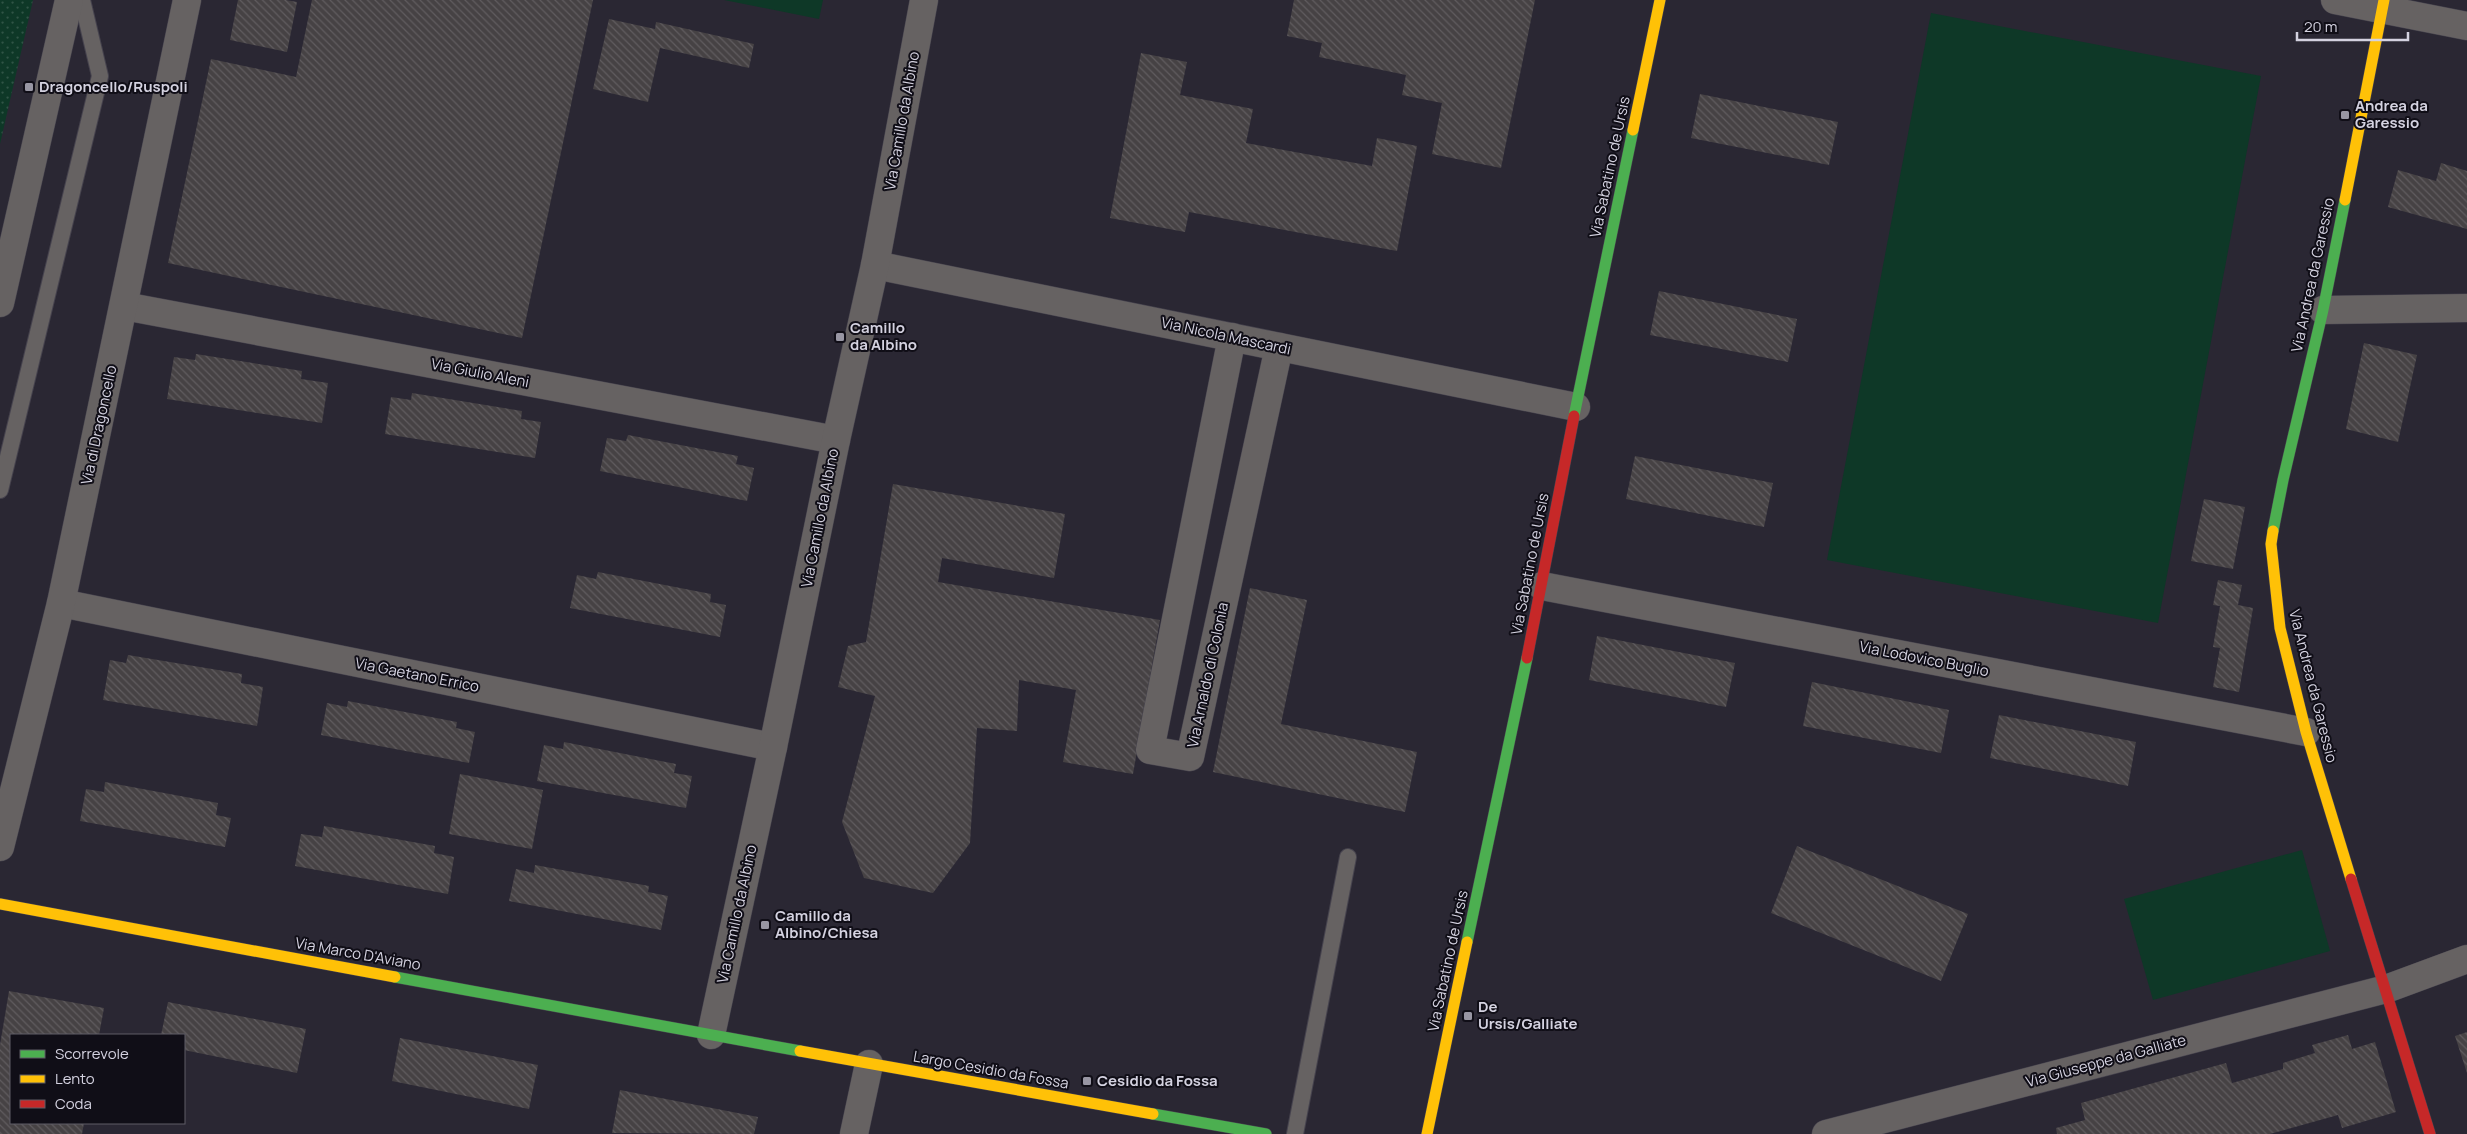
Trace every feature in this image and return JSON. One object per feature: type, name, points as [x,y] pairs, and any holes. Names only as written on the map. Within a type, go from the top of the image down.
[{"type":"street","points":[[0,303],[69,0]]},
{"type":"street","name":"Via di Dragoncello","points":[[0,847],[60,604],[187,0]]},
{"type":"street","name":"Via Camillo da Albino","points":[[711,1035],[836,440],[875,264],[924,0]]},
{"type":"street","name":"Via Sabatino de Ursis","points":[[1427,1134],[1542,586],[1576,407],[1660,0]]},
{"type":"street","points":[[2336,0],[2383,5],[2467,26]]},
{"type":"street","name":"Via Andrea da Garessio","points":[[2383,5],[2323,310],[2283,480],[2271,544],[2280,628],[2306,732],[2430,1134]]},
{"type":"street","name":"Via Nicola Mascardi","points":[[875,264],[1576,407]]},
{"type":"street","name":"Via Giulio Aleni","points":[[124,306],[836,440]]},
{"type":"street","points":[[2323,310],[2467,308]]},
{"type":"street","name":"Via Arnaldo di Colonia","points":[[1232,337],[1150,750],[1190,757],[1279,347]]},
{"type":"street","name":"Via Lodovico Buglio","points":[[1542,586],[2306,732]]},
{"type":"street","name":"Via Gaetano Errico","points":[[60,604],[773,747]]},
{"type":"street","name":"Via Marco D'Aviano","points":[[0,904],[711,1035]]},
{"type":"street","name":"Via Giuseppe da Galliate","points":[[1826,1134],[2386,989],[2467,959]]},
{"type":"street","name":"Largo Cesidio da Fossa","points":[[711,1035],[1266,1134]]},
{"type":"street","points":[[854,1134],[869,1064]]},
{"type":"lane","points":[[0,490],[100,76],[82,0]]},
{"type":"lane","points":[[1295,1134],[1348,857]]},
{"type":"green space","points":[[0,0],[33,0],[0,144]]},
{"type":"green space","points":[[724,0],[823,0],[819,19]]},
{"type":"green space","points":[[1931,13],[2261,76],[2158,623],[1827,560]]},
{"type":"green space","points":[[2302,850],[2330,951],[2153,1000],[2124,899]]},
{"type":"building","points":[[238,0],[286,0],[297,2],[287,52],[230,40]]},
{"type":"building","points":[[312,0],[593,0],[522,338],[168,263],[211,59],[296,77]]},
{"type":"building","points":[[1294,0],[1535,0],[1501,168],[1432,154],[1442,103],[1402,95],[1406,75],[1319,57],[1322,43],[1287,36]]},
{"type":"building","points":[[609,19],[655,29],[656,22],[754,44],[749,68],[660,48],[648,102],[593,89]]},
{"type":"building","points":[[1141,53],[1187,62],[1180,95],[1253,109],[1246,143],[1372,166],[1377,138],[1417,146],[1397,251],[1189,212],[1185,232],[1110,218]]},
{"type":"building","points":[[1700,94],[1838,122],[1829,165],[1691,138]]},
{"type":"building","points":[[2441,163],[2467,171],[2467,229],[2388,207],[2398,170],[2436,181]]},
{"type":"building","points":[[1659,291],[1797,319],[1788,362],[1650,335]]},
{"type":"building","points":[[2364,343],[2417,355],[2398,442],[2346,429]]},
{"type":"building","points":[[196,354],[302,371],[301,379],[328,383],[322,423],[167,399],[174,357],[195,360]]},
{"type":"building","points":[[412,393],[522,411],[521,419],[541,422],[535,458],[385,434],[391,397],[411,400]]},
{"type":"building","points":[[628,435],[738,456],[736,464],[754,468],[747,501],[600,471],[607,438],[626,441]]},
{"type":"building","points":[[1635,456],[1773,483],[1764,527],[1626,499]]},
{"type":"building","points":[[893,484],[1065,514],[1054,578],[942,558],[938,582],[1160,620],[1133,774],[1063,762],[1076,690],[1019,680],[1017,731],[977,728],[970,843],[933,893],[864,878],[842,822],[875,696],[838,687],[848,646],[866,642]]},
{"type":"building","points":[[2204,499],[2245,507],[2233,569],[2191,561]]},
{"type":"building","points":[[598,572],[711,594],[710,602],[726,605],[720,637],[570,608],[577,575],[596,579]]},
{"type":"building","points":[[2218,580],[2242,585],[2238,605],[2253,608],[2239,692],[2213,687],[2220,648],[2213,647],[2220,606],[2213,605]]},
{"type":"building","points":[[1250,588],[1307,600],[1281,724],[1417,752],[1405,812],[1213,772]]},
{"type":"building","points":[[1597,636],[1735,663],[1726,707],[1589,680]]},
{"type":"building","points":[[128,655],[242,674],[241,683],[263,687],[257,726],[103,700],[110,660],[126,663]]},
{"type":"building","points":[[1812,682],[1949,710],[1941,753],[1803,726]]},
{"type":"building","points":[[348,701],[457,722],[456,728],[475,732],[469,763],[321,735],[327,703],[347,707]]},
{"type":"building","points":[[1999,715],[2136,742],[2128,786],[1990,758]]},
{"type":"building","points":[[564,742],[676,764],[674,773],[692,776],[686,808],[537,781],[544,745],[563,749]]},
{"type":"building","points":[[460,774],[543,790],[532,849],[449,834]]},
{"type":"building","points":[[105,782],[218,803],[216,815],[231,818],[225,847],[80,821],[86,789],[104,792]]},
{"type":"building","points":[[324,826],[435,846],[434,853],[454,857],[448,894],[295,866],[301,834],[322,837]]},
{"type":"building","points":[[1797,846],[1968,914],[1941,981],[1771,913]]},
{"type":"building","points":[[535,865],[649,886],[648,892],[668,896],[661,930],[509,901],[516,869],[534,873]]},
{"type":"building","points":[[9,991],[104,1008],[99,1034],[10,1034],[10,1124],[84,1124],[82,1134],[0,1134],[0,1045]]},
{"type":"building","points":[[168,1002],[306,1029],[297,1073],[185,1050],[185,1034],[161,1034]]},
{"type":"building","points":[[2467,1032],[2467,1073],[2455,1036]]},
{"type":"building","points":[[2348,1035],[2352,1049],[2375,1042],[2396,1112],[2342,1128],[2338,1115],[2270,1134],[2057,1134],[2056,1128],[2085,1120],[2081,1103],[2226,1063],[2232,1083],[2283,1069],[2283,1063],[2315,1053],[2312,1045]]},
{"type":"building","points":[[400,1038],[538,1065],[529,1109],[392,1081]]},
{"type":"building","points":[[620,1090],[758,1117],[754,1134],[612,1133]]},
{"type":"traffic: fast","points":[[1574,416],[1633,130]]},
{"type":"traffic: fast","points":[[2273,531],[2283,480],[2323,310],[2345,200]]},
{"type":"traffic: fast","points":[[1467,942],[1527,658]]},
{"type":"traffic: fast","points":[[395,977],[800,1051]]},
{"type":"traffic: fast","points":[[1153,1114],[1266,1134]]},
{"type":"traffic: slow","points":[[1633,130],[1660,0]]},
{"type":"traffic: slow","points":[[2345,200],[2384,0]]},
{"type":"traffic: slow","points":[[2273,531],[2271,544],[2280,628],[2306,732],[2351,879]]},
{"type":"traffic: slow","points":[[0,904],[395,977]]},
{"type":"traffic: slow","points":[[1427,1134],[1467,942]]},
{"type":"traffic: slow","points":[[800,1051],[1153,1114]]},
{"type":"traffic: jam","points":[[1527,658],[1574,416]]},
{"type":"traffic: jam","points":[[2351,879],[2430,1134]]},
{"type":"place","name":"Dragoncello/Ruspoli","points":[[29,87]]},
{"type":"place","name":"Andrea da Garessio","points":[[2345,115]]},
{"type":"place","name":"Camillo da Albino","points":[[840,337]]},
{"type":"place","name":"Camillo da Albino/Chiesa","points":[[765,925]]},
{"type":"place","name":"De Ursis/Galliate","points":[[1468,1016]]},
{"type":"place","name":"Cesidio da Fossa","points":[[1087,1081]]}]
